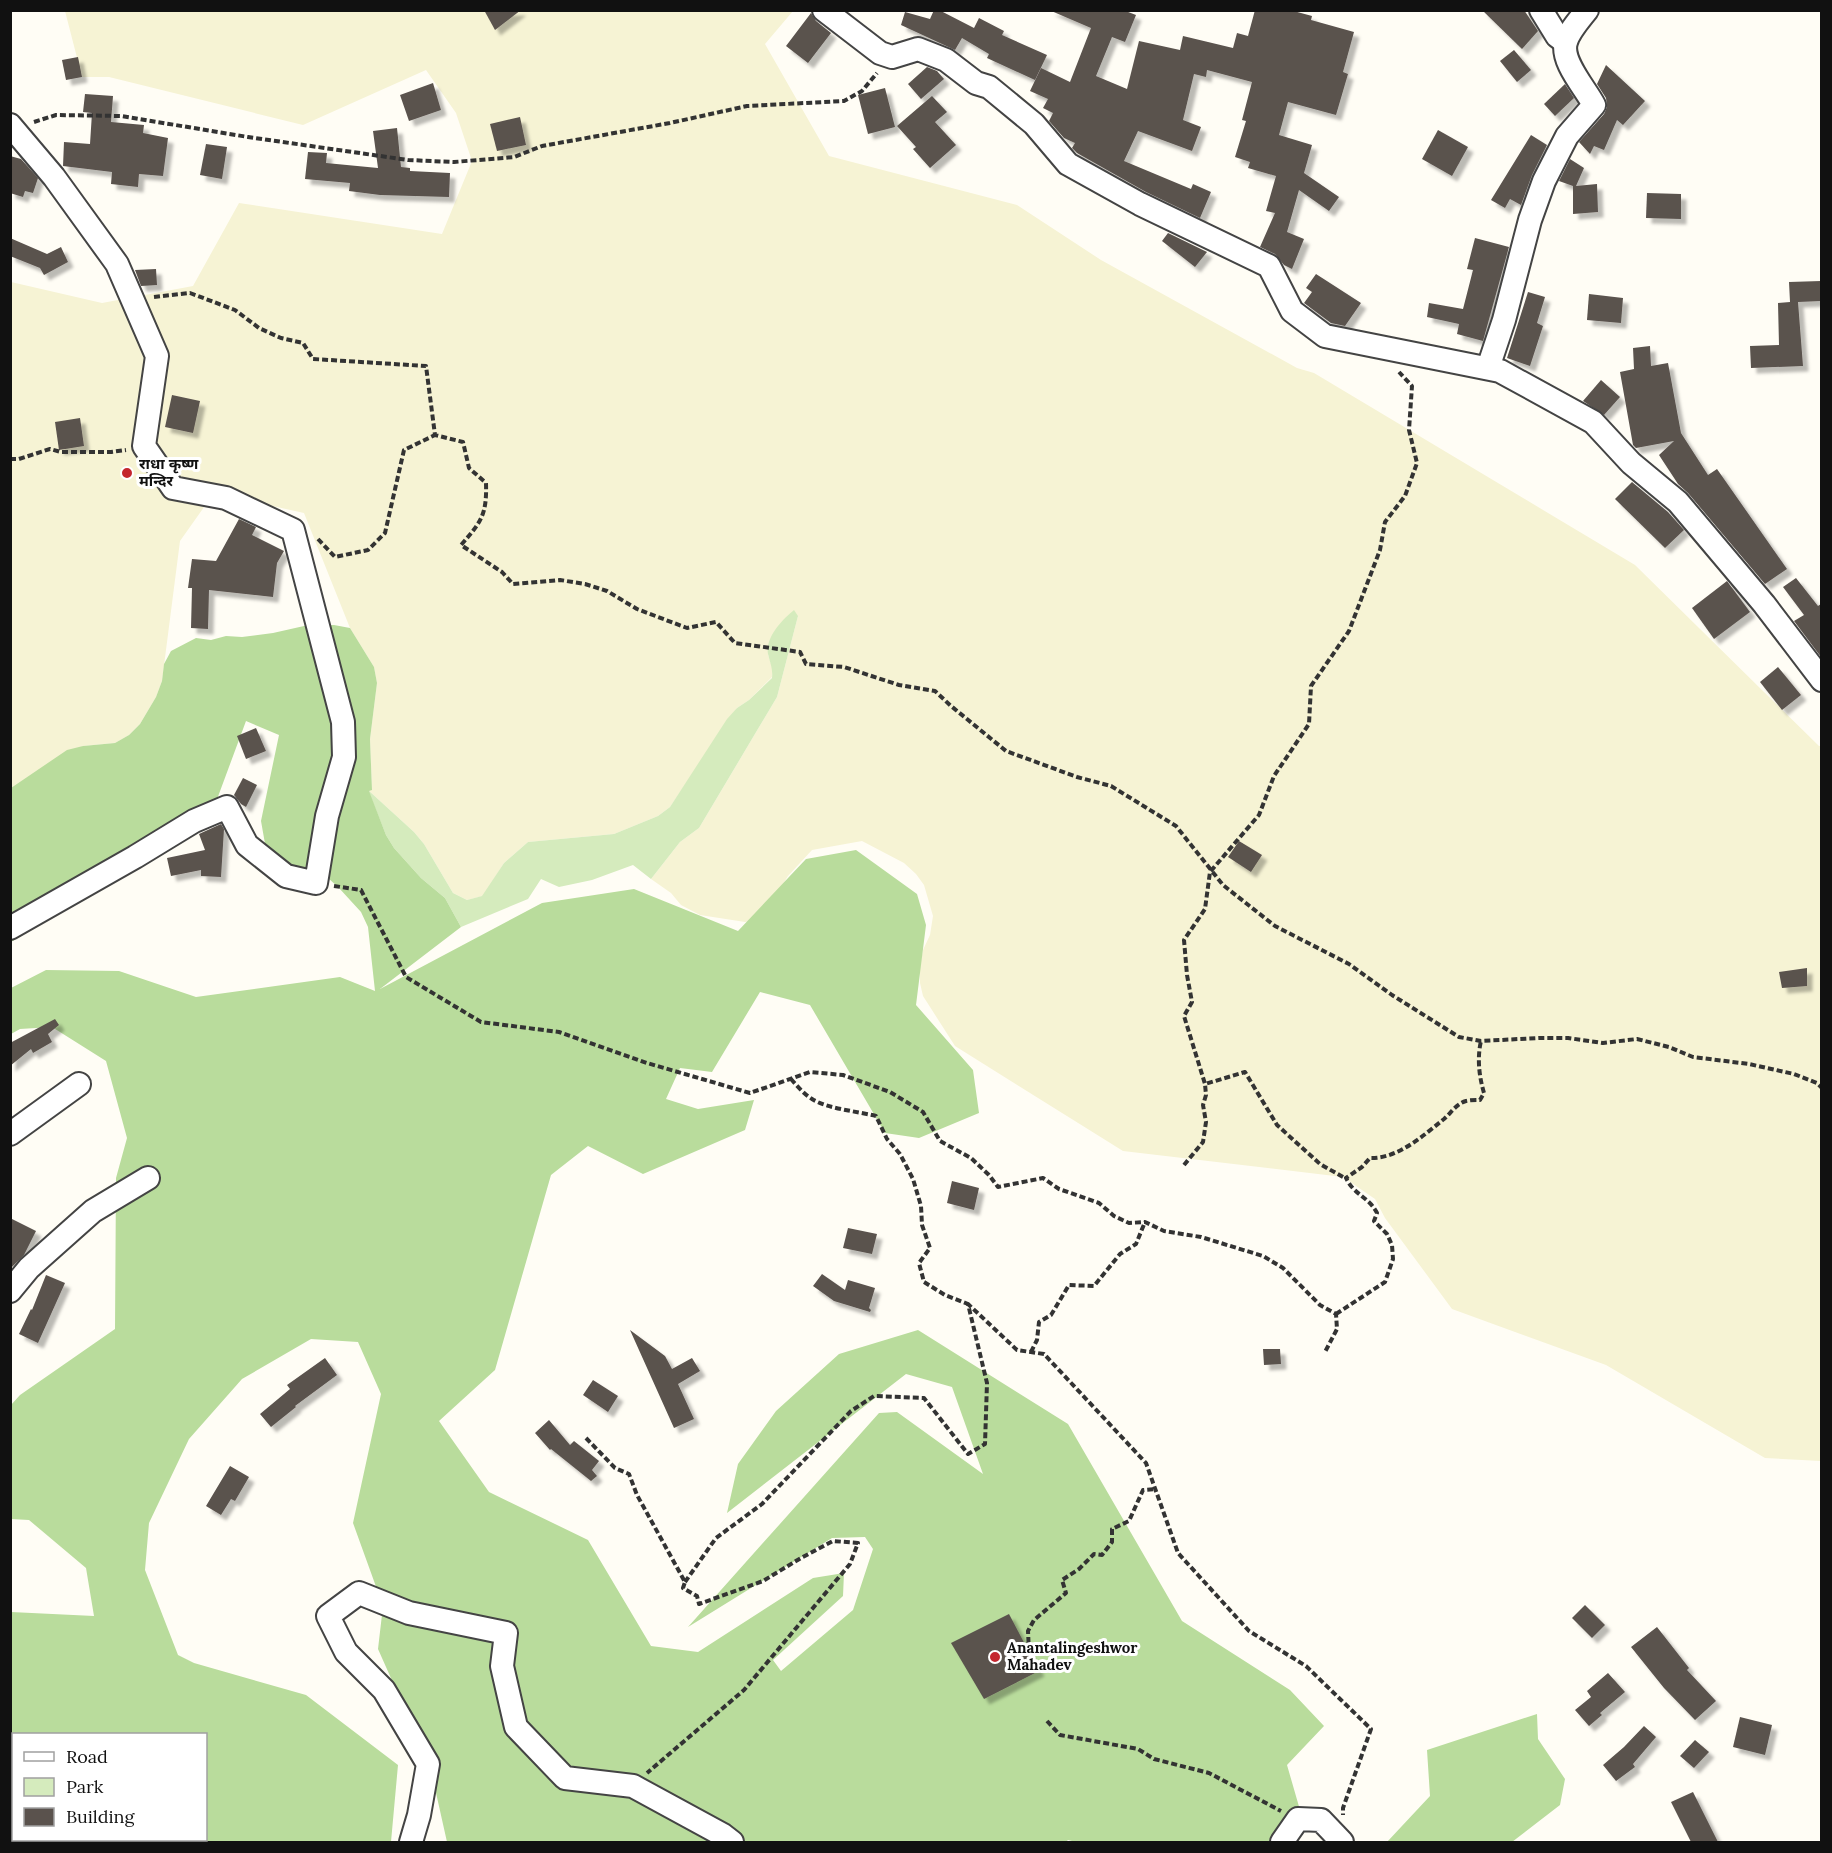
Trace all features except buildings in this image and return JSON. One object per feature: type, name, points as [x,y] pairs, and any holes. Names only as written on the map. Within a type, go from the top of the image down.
[{"type":"street","points":[[824,10],[880,53],[892,57],[918,50],[946,60],[976,83],[989,87],[1034,124],[1068,164],[1140,204],[1269,266],[1292,311],[1324,336],[1500,371],[1593,422],[1631,463],[1678,502],[1764,604],[1821,680]]},
{"type":"street","points":[[1541,10],[1557,36],[1566,42]]},
{"type":"street","points":[[1488,368],[1504,320],[1530,220],[1544,181],[1567,136],[1594,105],[1574,75],[1565,51],[1566,42],[1587,10]]},
{"type":"street","points":[[10,928],[194,821],[227,807],[247,845],[286,876],[316,883],[327,816],[344,757],[343,722],[293,530],[226,498],[172,488],[144,446],[157,356],[117,264],[54,177],[13,127]]},
{"type":"street","points":[[10,1134],[79,1084]]},
{"type":"street","points":[[10,1291],[29,1268],[93,1211],[148,1178]]},
{"type":"street","points":[[411,1842],[419,1815],[428,1764],[384,1690],[346,1652],[328,1616],[359,1593],[409,1614],[506,1633],[502,1666],[516,1727],[565,1778],[633,1786],[732,1842]]},
{"type":"street","points":[[1282,1842],[1298,1819],[1321,1820],[1342,1842]]},
{"type":"path","points":[[13,127],[56,115],[121,116],[408,160],[454,162],[514,158],[542,146],[670,123],[747,106],[844,101],[862,91],[892,57]]},
{"type":"path","points":[[132,299],[190,293],[235,310],[259,328],[281,338],[303,343],[313,359],[426,366],[435,435]]},
{"type":"path","points":[[1184,1165],[1203,1142],[1206,1122],[1203,1105],[1206,1095],[1205,1084],[1184,1016],[1192,1002],[1184,940],[1205,909],[1210,872],[1258,815],[1274,776],[1308,724],[1311,686],[1349,631],[1380,550],[1385,522],[1405,496],[1417,463],[1409,430],[1412,386],[1392,365]]},
{"type":"path","points":[[297,543],[313,535],[335,557],[368,550],[385,533],[404,450],[435,435],[463,442],[469,468],[486,483],[487,500],[481,522],[461,545],[502,572],[513,584],[560,580],[585,584],[607,591],[636,609],[687,628],[716,621],[735,643],[800,652],[806,664],[844,667],[899,685],[935,691],[1006,752],[1077,777],[1111,786],[1152,810],[1176,826],[1194,847],[1210,872],[1223,885],[1275,926],[1349,964],[1459,1037],[1481,1041],[1568,1038],[1603,1043],[1637,1039],[1669,1047],[1693,1057],[1749,1064],[1794,1074],[1817,1083],[1821,1088]]},
{"type":"path","points":[[10,459],[19,459],[50,449],[61,452],[111,452],[144,446]]},
{"type":"path","points":[[316,883],[362,890],[406,978],[481,1022],[559,1032],[647,1063],[750,1093],[810,1072],[843,1075],[890,1092],[923,1112],[940,1141],[971,1158],[998,1187],[1043,1178],[1059,1189],[1099,1203],[1114,1216],[1129,1224],[1145,1222],[1164,1231],[1201,1237],[1263,1256],[1283,1268],[1320,1305],[1336,1314]]},
{"type":"path","points":[[1336,1314],[1385,1282],[1394,1259],[1392,1245],[1387,1234],[1374,1221],[1377,1213],[1371,1203],[1352,1189],[1346,1178],[1370,1158],[1379,1158],[1401,1151],[1465,1101],[1480,1100],[1484,1093],[1480,1081],[1481,1041]]},
{"type":"path","points":[[1205,1084],[1245,1072],[1277,1125],[1320,1164],[1343,1177]]},
{"type":"path","points":[[790,1079],[812,1099],[828,1106],[876,1116],[887,1139],[900,1154],[913,1179],[921,1206],[922,1225],[930,1248],[919,1263],[924,1282],[945,1295],[968,1304],[1017,1350],[1044,1354],[1146,1463],[1178,1553],[1249,1631],[1306,1666],[1371,1729],[1343,1808],[1344,1819]]},
{"type":"path","points":[[1031,1352],[1037,1340],[1039,1322],[1051,1315],[1069,1285],[1094,1287],[1120,1254],[1136,1244],[1145,1222]]},
{"type":"path","points":[[633,1786],[744,1690],[850,1564],[858,1543],[833,1541],[763,1581],[699,1604],[697,1596],[683,1588],[716,1538],[762,1504],[851,1411],[874,1396],[924,1398],[968,1454],[985,1444],[987,1383],[968,1304]]},
{"type":"path","points":[[1325,1352],[1337,1329],[1336,1314]]},
{"type":"path","points":[[586,1438],[615,1468],[629,1474],[637,1496],[685,1582]]},
{"type":"path","points":[[1029,1652],[1028,1631],[1034,1620],[1066,1593],[1062,1580],[1079,1569],[1094,1554],[1102,1555],[1112,1542],[1112,1529],[1129,1521],[1143,1490],[1155,1488]]},
{"type":"path","points":[[1047,1721],[1060,1735],[1138,1749],[1154,1759],[1209,1773],[1298,1819]]},
{"type":"shaded area","points":[[65,11],[793,11],[765,44],[829,156],[1017,205],[1101,260],[1297,368],[1314,373],[1635,565],[1821,746],[1821,1461],[1765,1458],[1606,1365],[1452,1309],[1385,1218],[1375,1199],[1343,1177],[1123,1151],[955,1046],[923,996],[920,983],[923,950],[930,935],[933,916],[924,885],[904,863],[862,841],[812,850],[788,876],[761,920],[745,922],[700,915],[681,905],[671,893],[651,879],[680,842],[699,828],[777,697],[798,616],[768,655],[773,669],[772,677],[749,700],[737,708],[670,807],[658,816],[614,834],[528,842],[504,863],[483,896],[467,900],[453,893],[424,844],[414,832],[368,790],[372,790],[370,739],[377,683],[374,667],[350,628],[304,513],[214,493],[180,541],[162,681],[156,697],[140,724],[129,735],[115,743],[83,746],[11,788],[11,282],[102,303],[193,286],[239,203],[442,234],[472,161],[456,113],[426,70],[303,125],[109,77],[82,77]]},
{"type":"green space","points":[[794,610],[798,616],[777,697],[699,828],[680,842],[651,879],[633,865],[592,880],[559,887],[541,879],[528,899],[461,927],[445,898],[421,878],[394,848],[386,835],[368,790],[414,832],[424,844],[453,893],[467,900],[482,896],[504,863],[528,842],[614,834],[658,816],[670,807],[727,719],[772,678],[768,654],[769,641],[780,623]]},
{"type":"green space","points":[[334,625],[350,628],[374,667],[377,683],[370,739],[372,790],[369,791],[386,835],[394,848],[421,878],[445,898],[461,927],[380,989],[542,903],[634,889],[738,931],[806,859],[856,850],[917,894],[926,925],[916,1005],[973,1070],[979,1113],[919,1138],[885,1133],[810,1005],[760,992],[712,1072],[680,1068],[666,1099],[698,1109],[754,1100],[745,1130],[643,1174],[588,1146],[551,1175],[495,1370],[439,1421],[489,1492],[588,1540],[651,1646],[698,1652],[813,1578],[844,1573],[843,1596],[773,1660],[781,1671],[853,1610],[873,1549],[865,1537],[832,1538],[688,1627],[879,1413],[897,1412],[983,1474],[952,1387],[906,1374],[727,1513],[738,1464],[776,1411],[839,1354],[918,1330],[1068,1424],[1182,1621],[1290,1690],[1324,1726],[1287,1765],[1300,1810],[1283,1842],[1076,1842],[1068,1840],[1066,1842],[447,1842],[430,1766],[378,1649],[383,1606],[353,1523],[381,1394],[358,1342],[311,1339],[242,1379],[189,1439],[149,1523],[145,1570],[178,1655],[194,1663],[306,1695],[398,1765],[391,1842],[11,1842],[11,1612],[94,1616],[86,1568],[29,1520],[11,1519],[11,1405],[20,1395],[115,1329],[116,1178],[127,1138],[106,1061],[52,1027],[20,1029],[11,1034],[11,988],[46,970],[119,971],[196,997],[340,977],[375,991],[368,927],[361,912],[327,877],[280,864],[267,855],[261,821],[279,735],[246,721],[216,802],[163,853],[11,942],[11,788],[67,750],[115,743],[129,735],[140,724],[156,697],[162,681],[164,664],[171,651],[196,638],[211,640],[226,636],[242,637],[304,626]]},
{"type":"green space","points":[[1537,1714],[1538,1739],[1565,1779],[1560,1805],[1512,1842],[1387,1842],[1430,1796],[1427,1750]]},
{"type":"place","name":"राधा कृष्ण मन्दिर","points":[[127,473]]},
{"type":"place","name":"Anantalingeshwor Mahadev","points":[[995,1657]]}]
